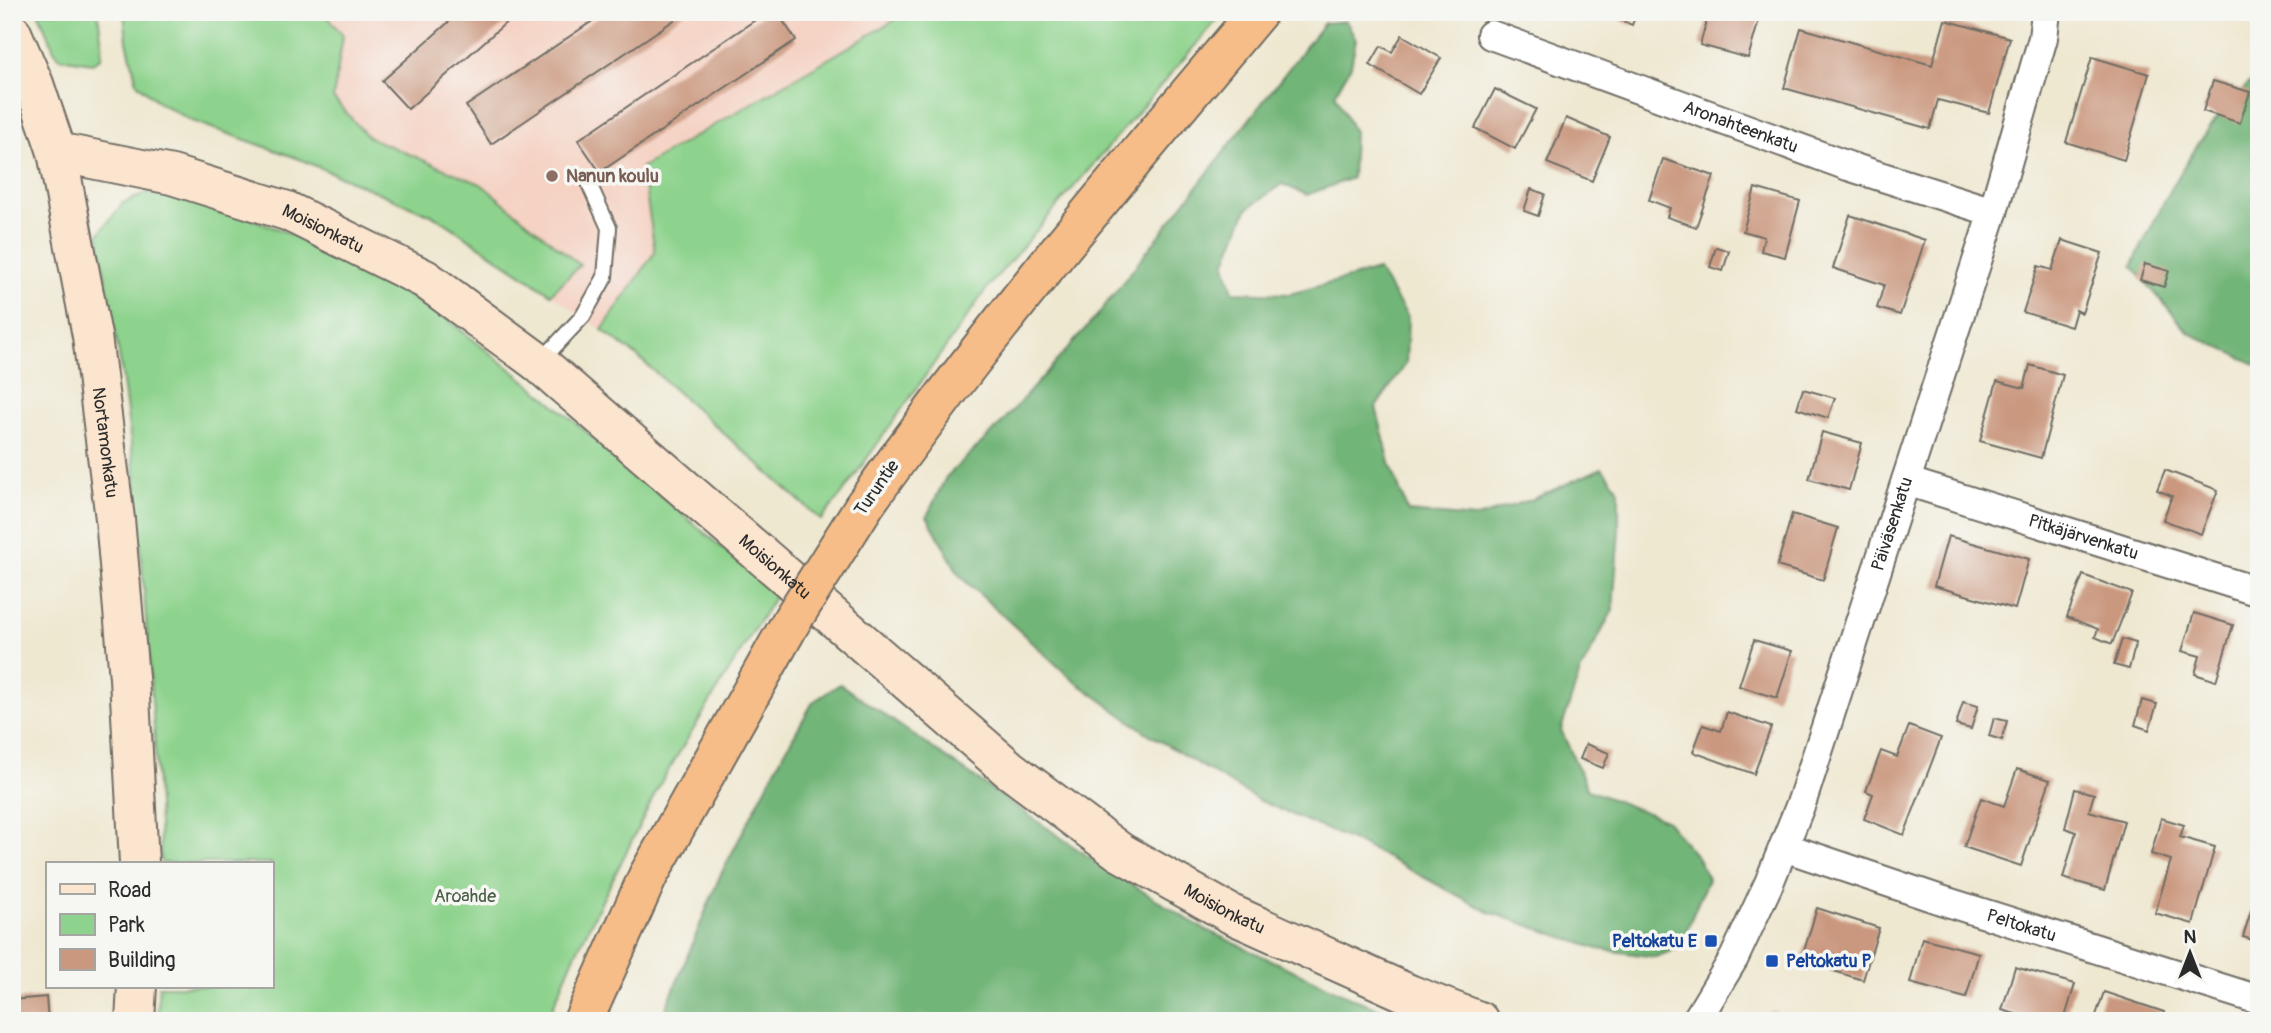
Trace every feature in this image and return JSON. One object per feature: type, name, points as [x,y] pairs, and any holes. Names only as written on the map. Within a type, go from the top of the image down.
[{"type":"highway","name":"Turuntie","points":[[583,1021],[648,876],[792,620],[864,506],[1010,310],[1258,12]]},
{"type":"street","name":"Päiväsenkatu","points":[[1696,1021],[1734,958],[1802,801],[1993,212],[2043,38],[2046,12]]},
{"type":"street","name":"Nortamonkatu","points":[[12,33],[34,84],[57,152],[92,336],[112,492],[129,678],[139,862]]},
{"type":"street","name":"Aronahteenkatu","points":[[1491,35],[1835,161],[1993,212]]},
{"type":"street","name":"Moisionkatu","points":[[57,152],[172,175],[287,211],[425,279],[539,363],[1009,769],[1120,852],[1231,914],[1409,994],[1479,1021]]},
{"type":"street","name":"Pitkäjärvenkatu","points":[[1906,481],[2259,592]]},
{"type":"street","name":"Peltokatu","points":[[1784,847],[1941,900],[2259,1000]]},
{"type":"street","points":[[135,1021],[137,988]]},
{"type":"lane","points":[[539,363],[583,316],[605,277],[609,228],[590,186]]},
{"type":"shaded area","name":"Nanun koulu","points":[[324,12],[909,12],[642,167],[655,252],[602,330],[551,294],[580,265],[481,184],[368,137],[333,98],[343,36]]},
{"type":"green space","points":[[38,12],[98,12],[101,58],[92,63],[60,58]]},
{"type":"green space","points":[[124,12],[324,12],[343,36],[333,98],[368,137],[481,184],[580,265],[551,294],[438,218],[297,158],[192,121],[158,102],[137,83],[127,41]]},
{"type":"green space","points":[[909,12],[1224,12],[988,287],[821,520],[637,356],[602,330],[655,252],[642,167]]},
{"type":"green space","points":[[1346,21],[1356,39],[1351,66],[1335,94],[1354,132],[1352,178],[1307,195],[1282,184],[1247,209],[1225,264],[1233,292],[1290,294],[1378,270],[1408,317],[1406,364],[1376,407],[1390,463],[1408,512],[1475,518],[1533,499],[1602,468],[1619,490],[1613,610],[1580,672],[1561,730],[1588,790],[1666,820],[1697,857],[1708,879],[1679,948],[1656,957],[1598,949],[1489,912],[1365,846],[1258,800],[1147,733],[1073,680],[960,576],[927,516],[946,477],[998,427],[1096,317],[1324,23]]},
{"type":"green space","points":[[2259,74],[2259,366],[2189,333],[2132,266],[2187,162],[2213,122]]},
{"type":"green space","name":"Aroahde","points":[[150,192],[216,205],[314,243],[437,311],[542,394],[776,594],[660,784],[574,957],[547,1021],[157,1021],[159,988],[273,988],[273,862],[161,862],[136,482],[121,366],[98,235],[123,203]]},
{"type":"green space","points":[[840,684],[1099,864],[1202,928],[1352,998],[1410,1021],[661,1021],[719,878],[779,762],[813,702]]},
{"type":"building","points":[[460,12],[518,12],[408,109],[382,81]]},
{"type":"building","points":[[606,12],[686,12],[491,144],[466,106]]},
{"type":"building","points":[[767,12],[777,12],[796,40],[600,172],[578,140]]},
{"type":"building","points":[[1600,12],[1637,12],[1632,25]]},
{"type":"building","points":[[1709,12],[1742,12],[1741,15],[1759,20],[1748,58],[1700,45]]},
{"type":"building","points":[[1945,20],[2010,38],[1989,113],[1938,100],[1930,129],[1784,88],[1801,28],[1932,65]]},
{"type":"building","points":[[1402,35],[1441,58],[1419,94],[1370,65],[1381,46],[1392,52]]},
{"type":"building","points":[[2092,57],[2149,74],[2124,160],[2066,142]]},
{"type":"building","points":[[2213,81],[2250,92],[2240,123],[2203,111]]},
{"type":"building","points":[[1495,89],[1536,109],[1515,149],[1475,128]]},
{"type":"building","points":[[1566,118],[1610,137],[1592,181],[1547,163]]},
{"type":"building","points":[[1663,159],[1714,176],[1696,227],[1667,217],[1670,208],[1649,200]]},
{"type":"building","points":[[1755,188],[1800,201],[1785,257],[1761,251],[1764,237],[1743,231]]},
{"type":"building","points":[[1531,189],[1545,194],[1538,216],[1524,211]]},
{"type":"building","points":[[1850,215],[1925,240],[1900,315],[1877,308],[1884,285],[1833,268]]},
{"type":"building","points":[[2062,240],[2102,253],[2082,313],[2076,310],[2071,327],[2023,312],[2038,266],[2052,270]]},
{"type":"building","points":[[1716,247],[1729,251],[1723,271],[1710,267]]},
{"type":"building","points":[[2145,264],[2169,271],[2164,287],[2140,280]]},
{"type":"building","points":[[2030,365],[2063,375],[2041,458],[1980,441],[1997,381],[2024,388]]},
{"type":"building","points":[[1803,389],[1835,398],[1828,418],[1797,408]]},
{"type":"building","points":[[1822,432],[1862,443],[1849,490],[1809,479]]},
{"type":"building","points":[[2165,470],[2218,490],[2201,534],[2163,520],[2172,496],[2157,490]]},
{"type":"building","points":[[1792,514],[1838,528],[1823,580],[1777,566]]},
{"type":"building","points":[[1948,536],[2029,559],[2015,609],[1934,586]]},
{"type":"building","points":[[2083,575],[2132,593],[2112,644],[2095,637],[2098,629],[2067,617]]},
{"type":"building","points":[[2194,613],[2233,625],[2216,681],[2195,674],[2200,656],[2182,651]]},
{"type":"building","points":[[2122,639],[2136,643],[2129,669],[2114,665]]},
{"type":"building","points":[[1754,640],[1792,651],[1777,698],[1739,686]]},
{"type":"building","points":[[2142,700],[2157,704],[2149,730],[2135,725]]},
{"type":"building","points":[[1963,702],[1978,706],[1971,729],[1956,725]]},
{"type":"building","points":[[1727,712],[1771,727],[1754,774],[1693,752],[1703,725],[1721,731]]},
{"type":"building","points":[[1994,718],[2007,721],[2002,740],[1989,736]]},
{"type":"building","points":[[1909,726],[1941,738],[1904,835],[1864,819],[1873,794],[1866,791],[1881,751],[1897,757]]},
{"type":"building","points":[[1586,744],[1609,753],[1603,768],[1580,759]]},
{"type":"building","points":[[2017,769],[2050,780],[2021,866],[1964,847],[1981,798],[2004,806]]},
{"type":"building","points":[[2075,789],[2094,794],[2089,811],[2124,821],[2105,890],[2063,878],[2076,832],[2065,828]]},
{"type":"building","points":[[2161,818],[2184,825],[2180,837],[2215,847],[2193,924],[2155,913],[2171,860],[2151,854]]},
{"type":"building","points":[[2259,889],[2259,942],[2243,937]]},
{"type":"building","points":[[1817,908],[1879,928],[1863,980],[1801,961]]},
{"type":"building","points":[[1922,938],[1979,953],[1966,998],[1910,983]]},
{"type":"building","points":[[2015,967],[2075,984],[2064,1021],[2029,1021],[2029,1018],[2002,1010]]},
{"type":"building","points":[[2104,992],[2164,1012],[2161,1021],[2094,1021]]},
{"type":"building","points":[[46,997],[48,1021],[12,1021],[12,1000]]},
{"type":"building","points":[[1771,1011],[1798,1020],[1798,1021],[1768,1021]]},
{"type":"place","name":"Nanun koulu","points":[[552,176]]},
{"type":"place","name":"Peltokatu E","points":[[1711,941]]},
{"type":"place","name":"Peltokatu P","points":[[1772,961]]}]
